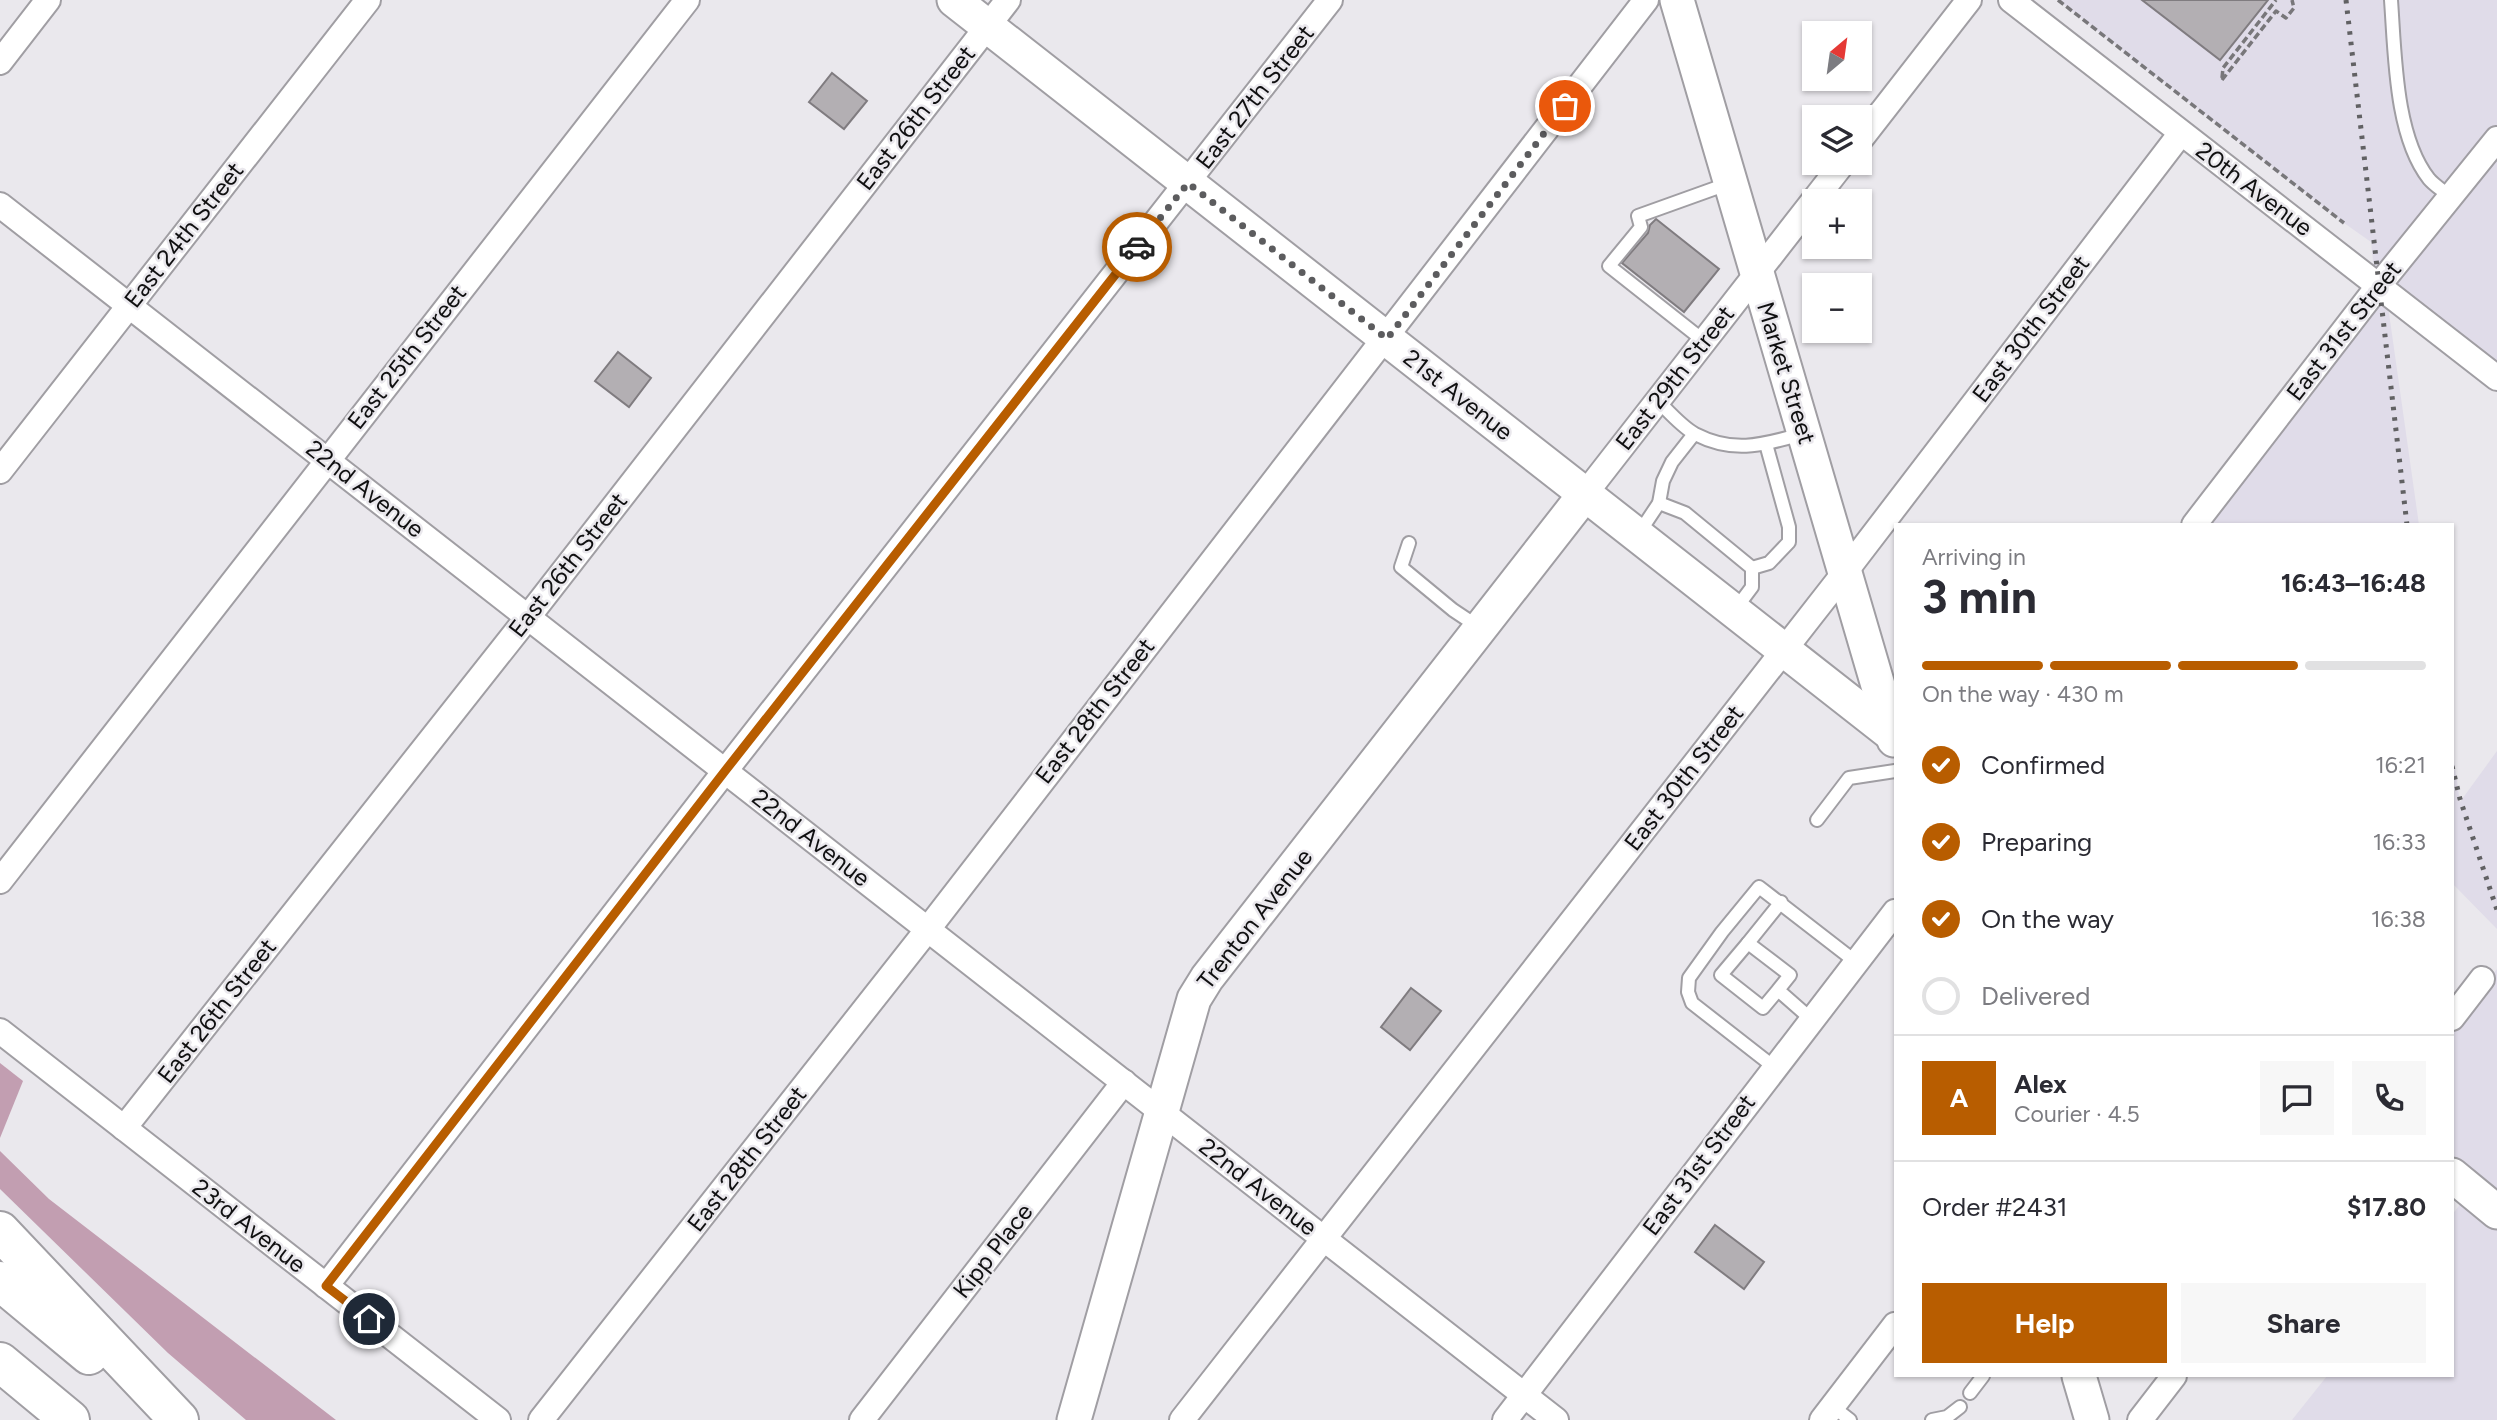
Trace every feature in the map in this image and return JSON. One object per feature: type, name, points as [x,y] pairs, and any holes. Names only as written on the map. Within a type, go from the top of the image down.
[{"type":"highway","points":[[0,1231],[179,1420]]},
{"type":"highway","points":[[0,1281],[165,1420]]},
{"type":"highway","points":[[0,1362],[70,1420]]},
{"type":"highway","points":[[0,1391],[12,1400],[57,1420]]},
{"type":"street","points":[[0,62],[48,0]]},
{"type":"street","name":"East 24th Street","points":[[0,471],[368,0]]},
{"type":"street","name":"East 25th Street","points":[[0,881],[687,0]]},
{"type":"street","name":"21st Avenue","points":[[954,0],[1894,739]]},
{"type":"street","name":"East 26th Street","points":[[124,1128],[528,617],[1008,0]]},
{"type":"street","name":"East 27th Street","points":[[326,1286],[725,771],[1330,0]]},
{"type":"street","name":"East 28th Street","points":[[541,1420],[928,929],[1100,704],[1387,339],[1646,0]]},
{"type":"street","name":"Market Street","points":[[1677,0],[1894,739]]},
{"type":"street","points":[[1872,125],[1969,0]]},
{"type":"street","name":"20th Avenue","points":[[2011,0],[2497,378]]},
{"type":"street","name":"East 30th Street","points":[[1182,1420],[1845,572],[2181,133]]},
{"type":"street","name":"East 31st Street","points":[[2196,523],[2379,285],[2497,139]]},
{"type":"street","name":"East 29th Street","points":[[1585,494],[1834,175]]},
{"type":"street","name":"22nd Avenue","points":[[0,205],[1556,1420]]},
{"type":"street","name":"Trenton Avenue","points":[[1074,1420],[1194,999],[1207,978],[1585,494]]},
{"type":"street","name":"East 31st Street","points":[[1505,1420],[1894,913]]},
{"type":"street","points":[[2454,1015],[2482,979]]},
{"type":"street","name":"23rd Avenue","points":[[0,1031],[498,1420]]},
{"type":"street","name":"Kipp Place","points":[[862,1420],[1124,1082]]},
{"type":"street","points":[[2454,1177],[2497,1212]]},
{"type":"street","points":[[1835,1415],[1894,1326]]},
{"type":"street","points":[[2079,1377],[2092,1420]]},
{"type":"street","points":[[2140,1420],[2174,1377]]},
{"type":"lane","points":[[2391,0],[2396,70],[2407,137],[2429,179],[2450,197]]},
{"type":"lane","points":[[1704,341],[1609,266],[1641,227],[1637,216],[1730,183]]},
{"type":"lane","points":[[1658,401],[1694,434],[1738,448],[1766,444],[1804,433]]},
{"type":"lane","points":[[1637,535],[1658,503],[1663,481],[1672,461],[1694,434]]},
{"type":"lane","points":[[1752,568],[1769,563],[1789,542],[1789,527],[1766,444]]},
{"type":"lane","points":[[1658,503],[1685,513],[1752,568]]},
{"type":"lane","points":[[1409,543],[1401,567],[1453,610],[1481,628]]},
{"type":"lane","points":[[1734,611],[1752,587],[1752,568]]},
{"type":"lane","points":[[1817,820],[1849,778],[1894,771]]},
{"type":"lane","points":[[1774,1067],[1692,1003],[1688,992],[1689,978],[1722,932],[1759,887],[1856,962]]},
{"type":"lane","points":[[1748,943],[1790,975],[1763,1008],[1721,975],[1781,902]]},
{"type":"lane","points":[[1778,990],[1811,1019]]},
{"type":"lane","points":[[1970,1393],[1982,1377]]},
{"type":"lane","points":[[1932,1420],[1947,1417],[1961,1407]]},
{"type":"path","points":[[2058,0],[2344,223]]},
{"type":"path","points":[[2276,0],[2223,68],[2222,80],[2276,11],[2286,18],[2294,8],[2292,0]]},
{"type":"shaded area","points":[[2058,0],[2497,0],[2497,381],[2387,299],[2419,523],[2198,523],[2376,289],[2371,242]]},
{"type":"shaded area","points":[[2497,751],[2497,929],[2454,885],[2454,762],[2460,802]]},
{"type":"shaded area","points":[[2497,969],[2497,1420],[2292,1420],[2326,1377],[2454,1377],[2454,1212],[2471,1190],[2454,1177],[2454,1025]]},
{"type":"shaded area","points":[[0,1063],[23,1081],[0,1138]]},
{"type":"shaded area","points":[[0,1151],[49,1199],[336,1420],[246,1420],[168,1353],[0,1189]]},
{"type":"building","points":[[2142,0],[2268,0],[2220,60]]},
{"type":"building","points":[[832,73],[867,101],[844,129],[809,102]]},
{"type":"building","points":[[1656,219],[1719,269],[1684,312],[1622,263],[1648,233],[1650,225]]},
{"type":"building","points":[[618,352],[651,378],[629,407],[595,381]]},
{"type":"building","points":[[1411,988],[1441,1011],[1410,1050],[1381,1027]]},
{"type":"building","points":[[1715,1225],[1764,1262],[1744,1289],[1695,1252]]},
{"type":"railway","points":[[2346,0],[2407,523]]},
{"type":"railway","points":[[2454,774],[2497,910]]},
{"type":"way so far","points":[[1137,247],[1188,183],[1387,339],[1565,106]]},
{"type":"route","points":[[369,1319],[326,1286],[725,771],[1137,247]]}]
